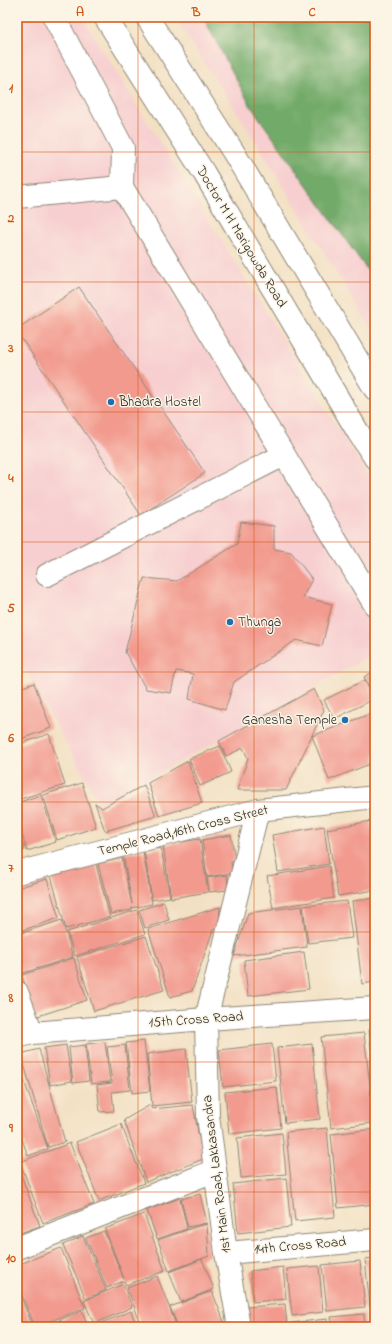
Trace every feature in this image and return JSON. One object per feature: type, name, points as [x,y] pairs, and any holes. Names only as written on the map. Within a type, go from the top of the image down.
[{"type":"street","points":[[54,17],[123,148],[122,187],[375,605]]},
{"type":"street","name":"Doctor M H Marigowda Road","points":[[105,17],[204,172],[375,458]]},
{"type":"street","points":[[147,17],[234,154],[375,390]]},
{"type":"street","points":[[17,197],[122,187]]},
{"type":"street","points":[[47,575],[284,455]]},
{"type":"street","name":"Temple Road,16th Cross Street","points":[[17,873],[258,810],[375,797]]},
{"type":"street","name":"1st Main Road, Lakkasandra","points":[[239,1327],[226,1253],[214,1171],[208,1116],[206,1019],[258,810]]},
{"type":"street","points":[[17,992],[24,1035]]},
{"type":"street","name":"15th Cross Road","points":[[24,1035],[206,1019],[375,1008]]},
{"type":"street","points":[[17,1248],[214,1171]]},
{"type":"street","name":"14th Cross Road","points":[[226,1253],[375,1240]]},
{"type":"shaded area","points":[[17,17],[82,17],[375,487],[375,653],[101,805],[17,656]]},
{"type":"shaded area","points":[[175,17],[375,17],[375,335],[255,140]]},
{"type":"green space","points":[[203,17],[375,17],[375,281],[250,105]]},
{"type":"building","name":"Bhadra Hostel","points":[[79,287],[205,473],[141,515],[17,332],[17,329]]},
{"type":"building","name":"Thunga","points":[[241,522],[274,526],[274,549],[291,552],[312,579],[303,597],[332,604],[322,646],[296,640],[234,682],[225,710],[189,699],[193,674],[176,671],[171,693],[146,689],[125,652],[144,578],[177,581],[237,544]]},
{"type":"building","points":[[375,671],[375,699],[364,677]]},
{"type":"building","points":[[365,680],[374,699],[334,719],[324,700]]},
{"type":"building","points":[[34,683],[51,728],[18,740],[17,689]]},
{"type":"building","points":[[314,689],[324,710],[286,790],[237,790],[248,758],[243,748],[226,756],[219,741]]},
{"type":"building","points":[[375,712],[375,762],[329,780],[312,736]]},
{"type":"building","points":[[49,734],[65,785],[17,800],[17,745]]},
{"type":"building","points":[[220,746],[231,772],[200,786],[189,759]]},
{"type":"building","points":[[188,761],[202,803],[159,816],[148,783]]},
{"type":"building","points":[[82,783],[96,827],[57,840],[43,795]]},
{"type":"building","points":[[144,785],[156,816],[105,831],[95,803],[102,808]]},
{"type":"building","points":[[41,795],[56,842],[27,851],[17,817],[17,803]]},
{"type":"building","points":[[371,821],[375,847],[375,890],[338,896],[327,829]]},
{"type":"building","points":[[17,826],[25,850],[17,853]]},
{"type":"building","points":[[324,826],[329,864],[278,872],[272,835]]},
{"type":"building","points":[[231,835],[235,860],[231,861],[232,873],[207,877],[202,840]]},
{"type":"building","points":[[200,839],[208,892],[171,898],[163,845]]},
{"type":"building","points":[[161,848],[170,897],[152,900],[144,851]]},
{"type":"building","points":[[143,851],[152,904],[111,914],[98,864],[122,858],[132,904],[123,854]]},
{"type":"building","points":[[96,864],[110,917],[66,929],[51,876]]},
{"type":"building","points":[[329,866],[334,898],[273,908],[267,876]]},
{"type":"building","points":[[227,875],[228,890],[209,892],[207,878]]},
{"type":"building","points":[[47,879],[59,918],[17,932],[17,888]]},
{"type":"building","points":[[375,898],[375,982],[362,984],[352,901]]},
{"type":"building","points":[[347,901],[352,938],[308,943],[303,906]]},
{"type":"building","points":[[164,902],[169,920],[145,928],[139,910]]},
{"type":"building","points":[[302,906],[307,947],[234,956],[248,913]]},
{"type":"building","points":[[220,907],[219,928],[213,930],[192,991],[170,997],[148,929]]},
{"type":"building","points":[[137,910],[145,934],[75,956],[67,932]]},
{"type":"building","points":[[62,920],[73,957],[20,974],[17,964],[17,934]]},
{"type":"building","points":[[146,936],[164,990],[94,1011],[77,957]]},
{"type":"building","points":[[304,952],[309,989],[248,996],[244,960]]},
{"type":"building","points":[[74,958],[87,1000],[35,1017],[22,975]]},
{"type":"building","points":[[375,1029],[375,1073],[374,1073],[369,1030]]},
{"type":"building","points":[[364,1033],[374,1123],[331,1128],[321,1037]]},
{"type":"building","points":[[144,1041],[150,1091],[132,1093],[126,1043]]},
{"type":"building","points":[[105,1042],[110,1082],[91,1084],[86,1044]]},
{"type":"building","points":[[272,1044],[276,1081],[223,1087],[219,1050]]},
{"type":"building","points":[[312,1044],[320,1119],[285,1123],[277,1048]]},
{"type":"building","points":[[66,1045],[72,1081],[50,1085],[44,1048]]},
{"type":"building","points":[[85,1045],[89,1081],[73,1083],[69,1047]]},
{"type":"building","points":[[125,1045],[130,1090],[112,1092],[114,1111],[100,1112],[97,1085],[112,1083],[107,1047]]},
{"type":"building","points":[[39,1049],[65,1142],[48,1147],[21,1054]]},
{"type":"building","points":[[186,1049],[192,1102],[152,1106],[147,1054]]},
{"type":"building","points":[[17,1061],[48,1149],[28,1156],[17,1125]]},
{"type":"building","points":[[277,1087],[281,1128],[229,1134],[225,1092]]},
{"type":"building","points":[[150,1105],[152,1109],[193,1105],[203,1159],[146,1182],[124,1120]]},
{"type":"building","points":[[121,1124],[144,1183],[99,1201],[76,1142]]},
{"type":"building","points":[[327,1128],[335,1217],[295,1221],[286,1132]]},
{"type":"building","points":[[375,1129],[375,1204],[338,1208],[331,1134]]},
{"type":"building","points":[[282,1133],[286,1174],[241,1178],[237,1138]]},
{"type":"building","points":[[70,1143],[94,1204],[43,1223],[20,1162]]},
{"type":"building","points":[[17,1164],[40,1226],[17,1234]]},
{"type":"building","points":[[286,1178],[291,1227],[238,1233],[233,1184]]},
{"type":"building","points":[[200,1194],[207,1223],[188,1227],[181,1199]]},
{"type":"building","points":[[180,1198],[187,1229],[157,1239],[147,1210]]},
{"type":"building","points":[[144,1214],[165,1271],[126,1285],[124,1281],[107,1288],[86,1238],[104,1231],[124,1279],[105,1229]]},
{"type":"building","points":[[207,1224],[209,1256],[169,1271],[158,1240]]},
{"type":"building","points":[[83,1236],[106,1290],[86,1299],[63,1245]]},
{"type":"building","points":[[61,1248],[85,1308],[35,1327],[17,1283],[17,1265]]},
{"type":"building","points":[[375,1258],[375,1307],[370,1307],[365,1259]]},
{"type":"building","points":[[202,1259],[214,1289],[181,1302],[169,1272]]},
{"type":"building","points":[[360,1261],[365,1307],[327,1311],[322,1265]]},
{"type":"building","points":[[319,1266],[323,1312],[292,1316],[287,1269]]},
{"type":"building","points":[[283,1267],[286,1299],[253,1302],[250,1271]]},
{"type":"building","points":[[157,1276],[177,1327],[142,1327],[127,1288]]},
{"type":"building","points":[[123,1284],[132,1307],[94,1324],[84,1301]]},
{"type":"building","points":[[17,1287],[33,1327],[17,1327]]},
{"type":"building","points":[[212,1291],[225,1324],[217,1327],[178,1327],[170,1307]]},
{"type":"building","points":[[285,1304],[287,1327],[249,1327],[247,1307]]},
{"type":"building","points":[[82,1311],[88,1327],[62,1327],[59,1320]]},
{"type":"building","points":[[131,1311],[137,1327],[96,1327],[96,1325]]},
{"type":"building","points":[[371,1313],[375,1313],[375,1327],[373,1327]]},
{"type":"building","points":[[364,1314],[365,1327],[332,1327],[331,1317]]},
{"type":"building","points":[[327,1319],[328,1327],[291,1327],[291,1323]]},
{"type":"building","points":[[58,1321],[61,1327],[42,1327]]},
{"type":"place","name":"Bhadra Hostel","points":[[111,402]]},
{"type":"place","name":"Thunga","points":[[230,622]]},
{"type":"place","name":"Ganesha Temple","points":[[345,720]]}]
